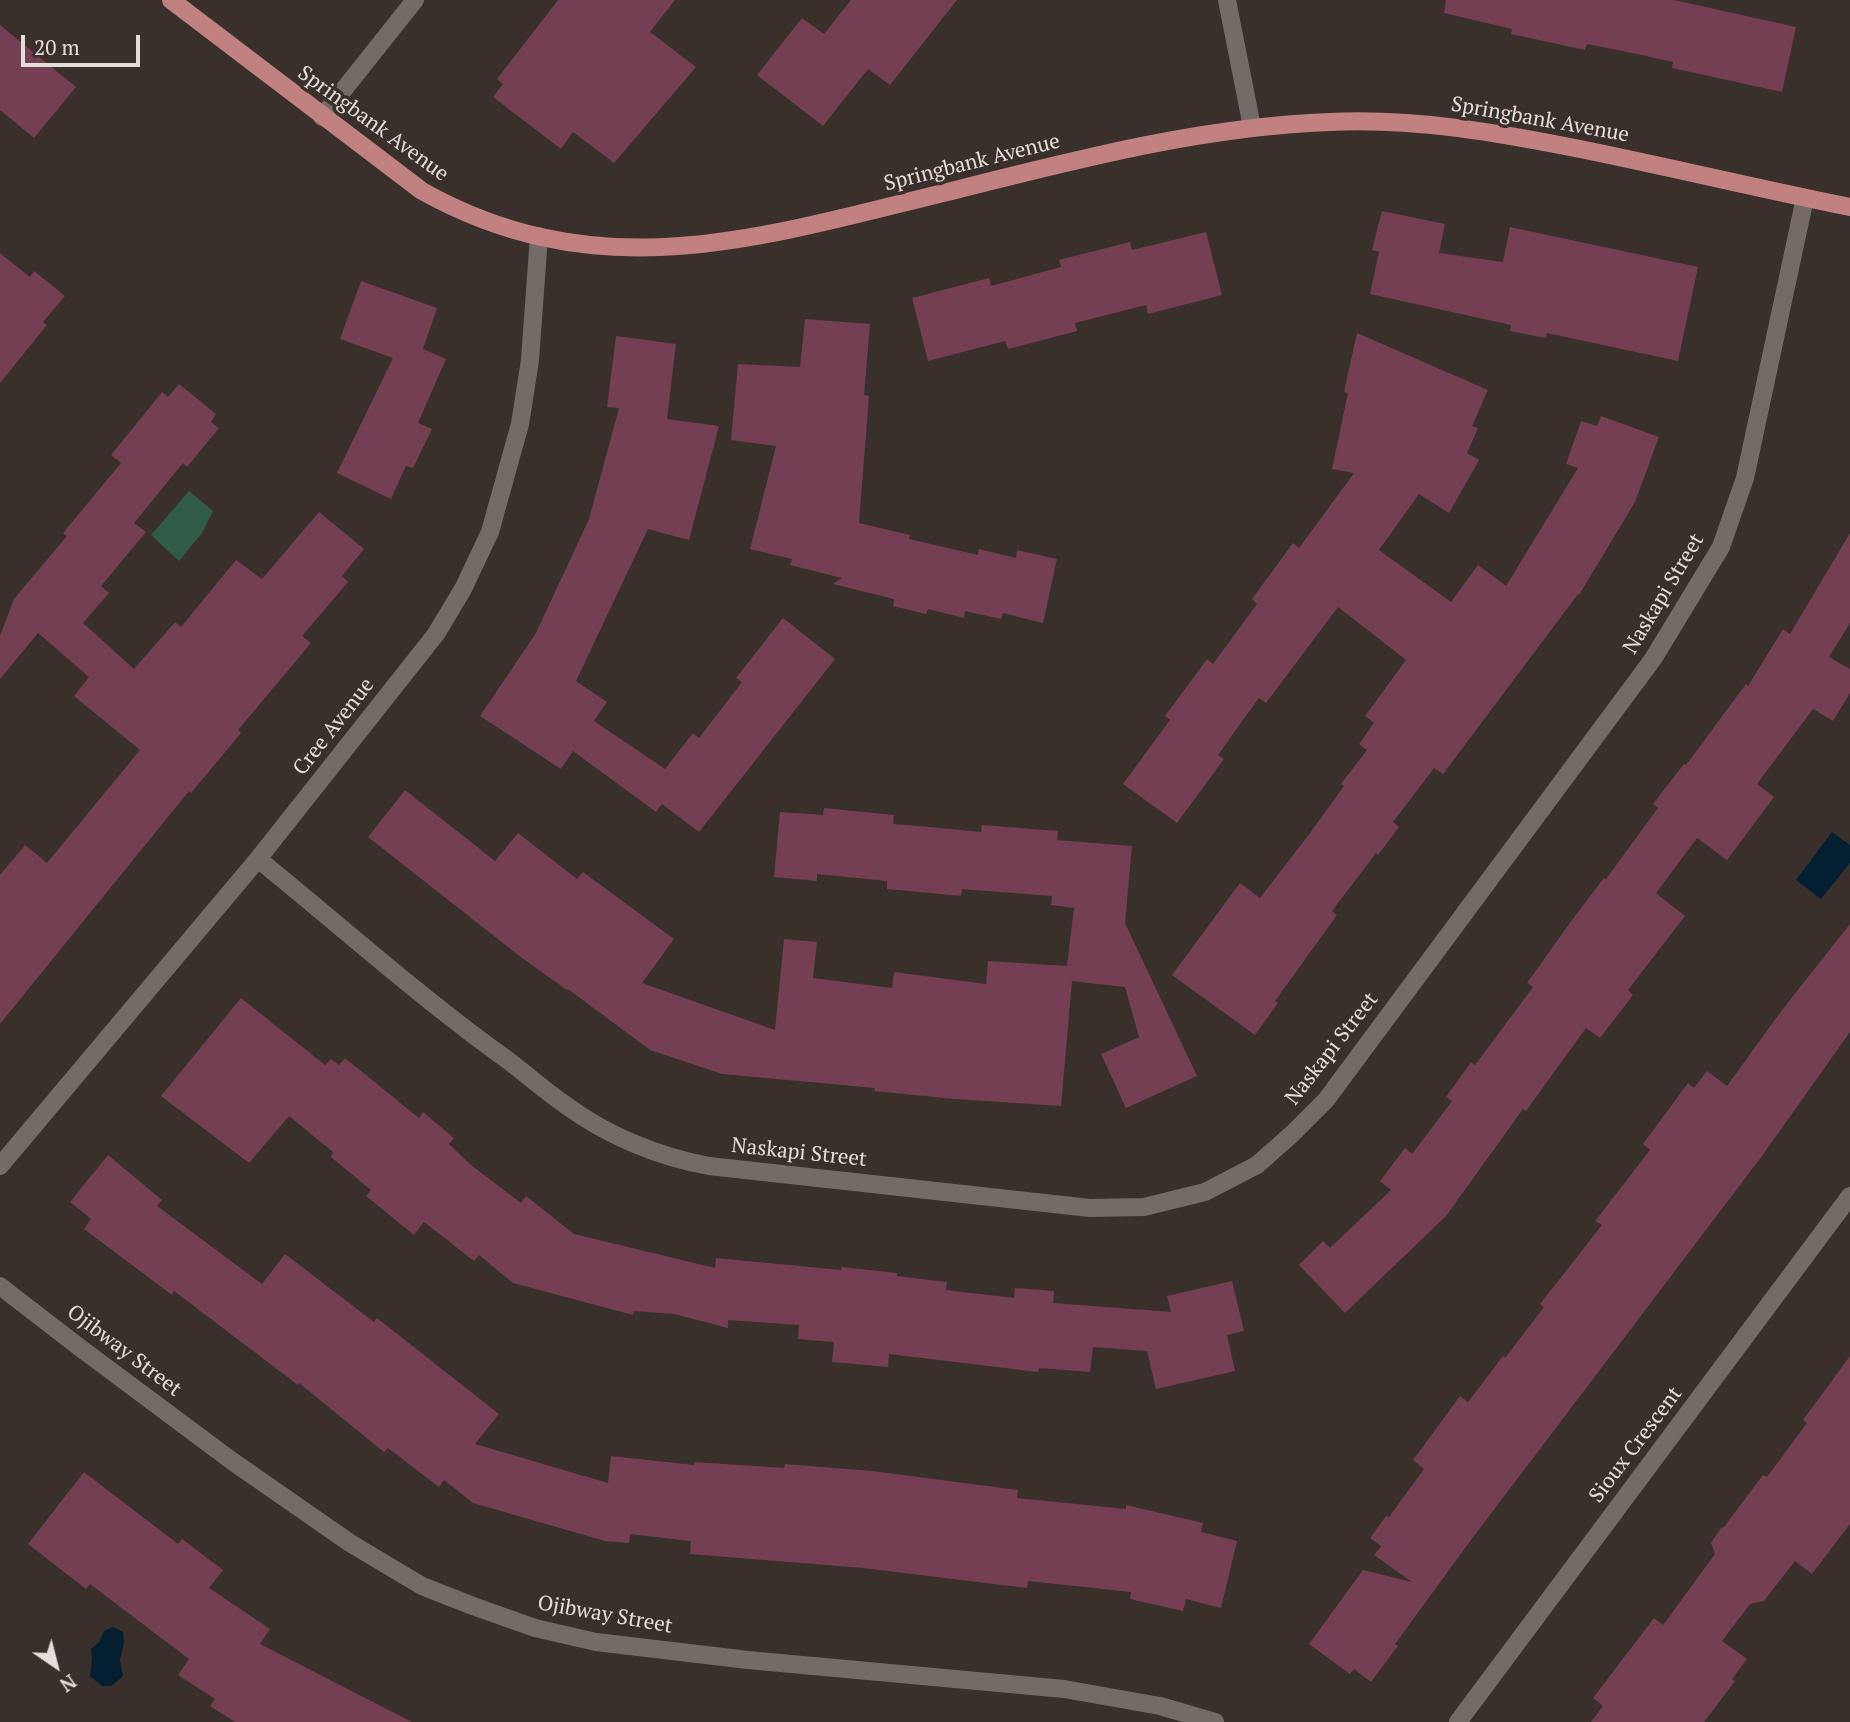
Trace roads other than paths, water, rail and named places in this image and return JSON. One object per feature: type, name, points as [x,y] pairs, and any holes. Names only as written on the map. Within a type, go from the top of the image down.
[{"type":"main road","name":"Springbank Avenue","points":[[171,0],[431,197],[472,217],[539,236],[635,249],[690,247],[748,239],[1193,135],[1252,127],[1334,121],[1450,126],[1520,136],[1850,207]]},
{"type":"street","points":[[322,117],[415,0]]},
{"type":"street","points":[[1227,0],[1252,127]]},
{"type":"street","name":"Naskapi Street","points":[[258,859],[431,1002],[562,1103],[616,1135],[653,1151],[688,1163],[709,1166],[1090,1208],[1144,1207],[1205,1192],[1257,1165],[1326,1100],[1653,659],[1693,596],[1721,547],[1745,478],[1805,198]]},
{"type":"street","name":"Cree Avenue","points":[[0,1166],[258,859],[436,634],[466,585],[490,532],[522,411],[530,360],[539,236]]},
{"type":"street","name":"Sioux Crescent","points":[[1458,1722],[1850,1196]]},
{"type":"street","name":"Ojibway Street","points":[[0,1286],[241,1467],[350,1543],[422,1586],[473,1606],[535,1628],[596,1642],[759,1661],[1064,1689],[1160,1706],[1215,1722]]},
{"type":"water","points":[[1832,832],[1850,845],[1850,863],[1821,899],[1796,880]]},
{"type":"water","points":[[113,1627],[123,1632],[120,1660],[123,1676],[111,1686],[102,1686],[90,1676],[91,1649],[99,1642],[104,1631]]}]
